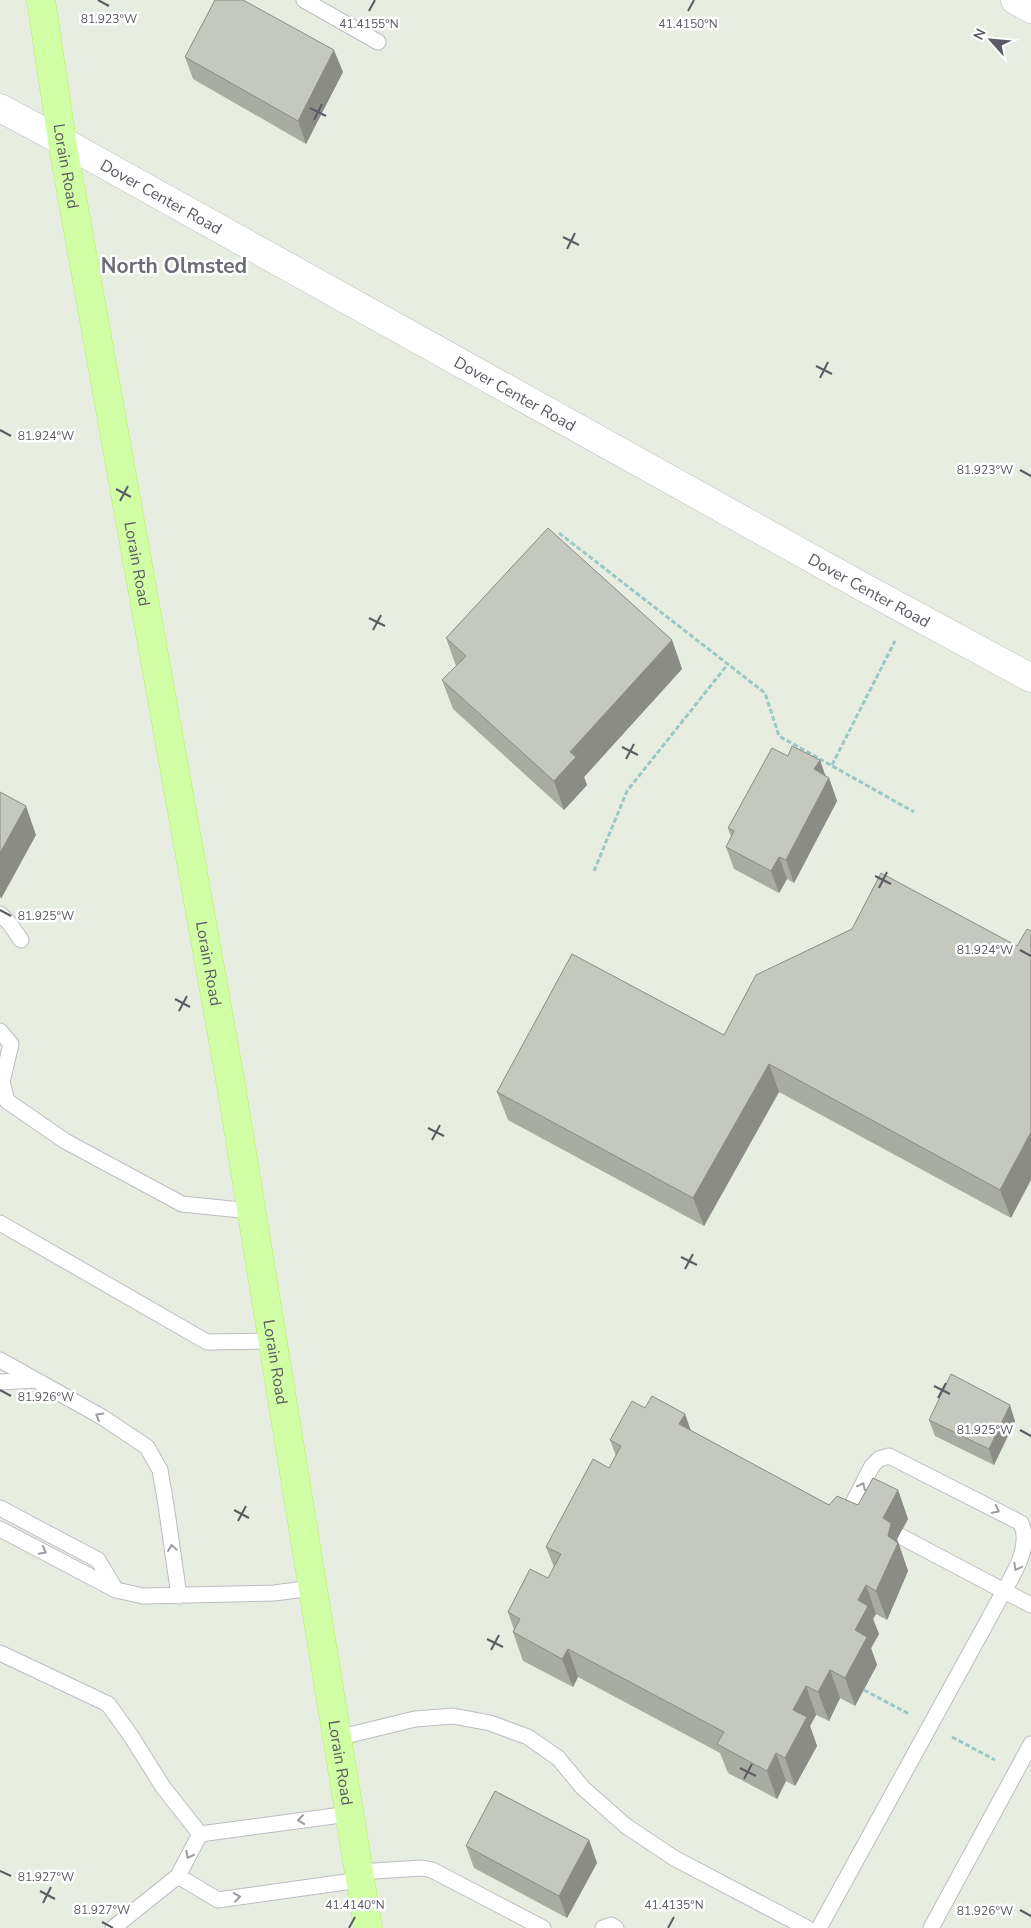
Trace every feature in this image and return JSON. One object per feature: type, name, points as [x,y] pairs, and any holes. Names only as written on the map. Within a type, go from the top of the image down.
[{"type":"main road","name":"Lorain Road","points":[[41,0],[62,140],[231,1084],[368,1928]]},
{"type":"street","points":[[1015,0],[1031,8]]},
{"type":"street","name":"Dover Center Road","points":[[0,108],[62,140],[759,530],[1031,678]]},
{"type":"lane","points":[[304,0],[378,42]]},
{"type":"lane","points":[[0,914],[21,940]]},
{"type":"lane","points":[[0,1031],[12,1044],[1,1084],[7,1101],[65,1141],[182,1204],[252,1211]]},
{"type":"lane","points":[[0,1223],[207,1342],[272,1341]]},
{"type":"lane","points":[[0,1360],[102,1417],[147,1447],[160,1470],[179,1596]]},
{"type":"lane","points":[[0,1382],[36,1380]]},
{"type":"lane","points":[[819,1928],[1026,1552],[1028,1540],[1026,1530],[1021,1523],[890,1456],[879,1459],[872,1466],[854,1501],[856,1510],[861,1516],[875,1523]]},
{"type":"lane","points":[[0,1508],[98,1560],[116,1590]]},
{"type":"lane","points":[[0,1528],[116,1590],[143,1596],[274,1593],[313,1588]]},
{"type":"lane","points":[[900,1536],[1031,1606]]},
{"type":"lane","points":[[0,1653],[108,1704],[132,1736],[163,1787],[200,1834]]},
{"type":"lane","points":[[337,1738],[415,1719],[453,1716],[490,1723],[528,1737],[558,1758],[583,1788],[626,1826],[674,1858],[806,1928]]},
{"type":"lane","points":[[931,1928],[1031,1744]]},
{"type":"lane","points":[[200,1834],[349,1814]]},
{"type":"lane","points":[[113,1928],[178,1876],[200,1834]]},
{"type":"lane","points":[[178,1876],[218,1900],[359,1876],[422,1868],[432,1870],[543,1928]]},
{"type":"lane","points":[[603,1928],[611,1925],[616,1928]]},
{"type":"path","points":[[559,533],[764,693],[779,736],[914,812]]},
{"type":"path","points":[[832,765],[895,641]]},
{"type":"path","points":[[594,871],[627,791],[728,664]]},
{"type":"building","points":[[215,0],[243,0],[334,50],[298,121],[185,57]]},
{"type":"building","points":[[548,528],[672,640],[570,752],[576,757],[554,781],[442,680],[466,656],[446,638]]},
{"type":"building","points":[[792,746],[820,760],[814,769],[829,778],[786,860],[779,857],[771,871],[726,847],[734,831],[728,828],[772,748],[788,756]]},
{"type":"building","points":[[0,792],[26,806],[0,853]]},
{"type":"building","points":[[881,873],[1017,946],[1027,929],[1031,931],[1031,1132],[1000,1190],[769,1064],[693,1198],[497,1092],[572,954],[724,1035],[756,975],[852,929]]},
{"type":"building","points":[[951,1374],[1010,1405],[989,1449],[929,1420]]},
{"type":"building","points":[[652,1396],[685,1414],[679,1424],[829,1505],[837,1496],[858,1505],[873,1478],[898,1490],[883,1518],[891,1523],[888,1536],[898,1543],[876,1591],[866,1585],[858,1600],[868,1606],[855,1630],[867,1637],[845,1678],[830,1670],[818,1692],[806,1686],[793,1710],[807,1717],[785,1758],[776,1753],[767,1771],[717,1744],[724,1732],[568,1649],[562,1659],[513,1632],[520,1619],[508,1612],[530,1569],[548,1578],[561,1554],[546,1547],[593,1459],[609,1468],[621,1446],[610,1440],[632,1401],[645,1408]]},
{"type":"building","points":[[495,1791],[589,1840],[559,1896],[466,1846]]},
{"type":"district","name":"North Olmsted","points":[[174,266]]}]
